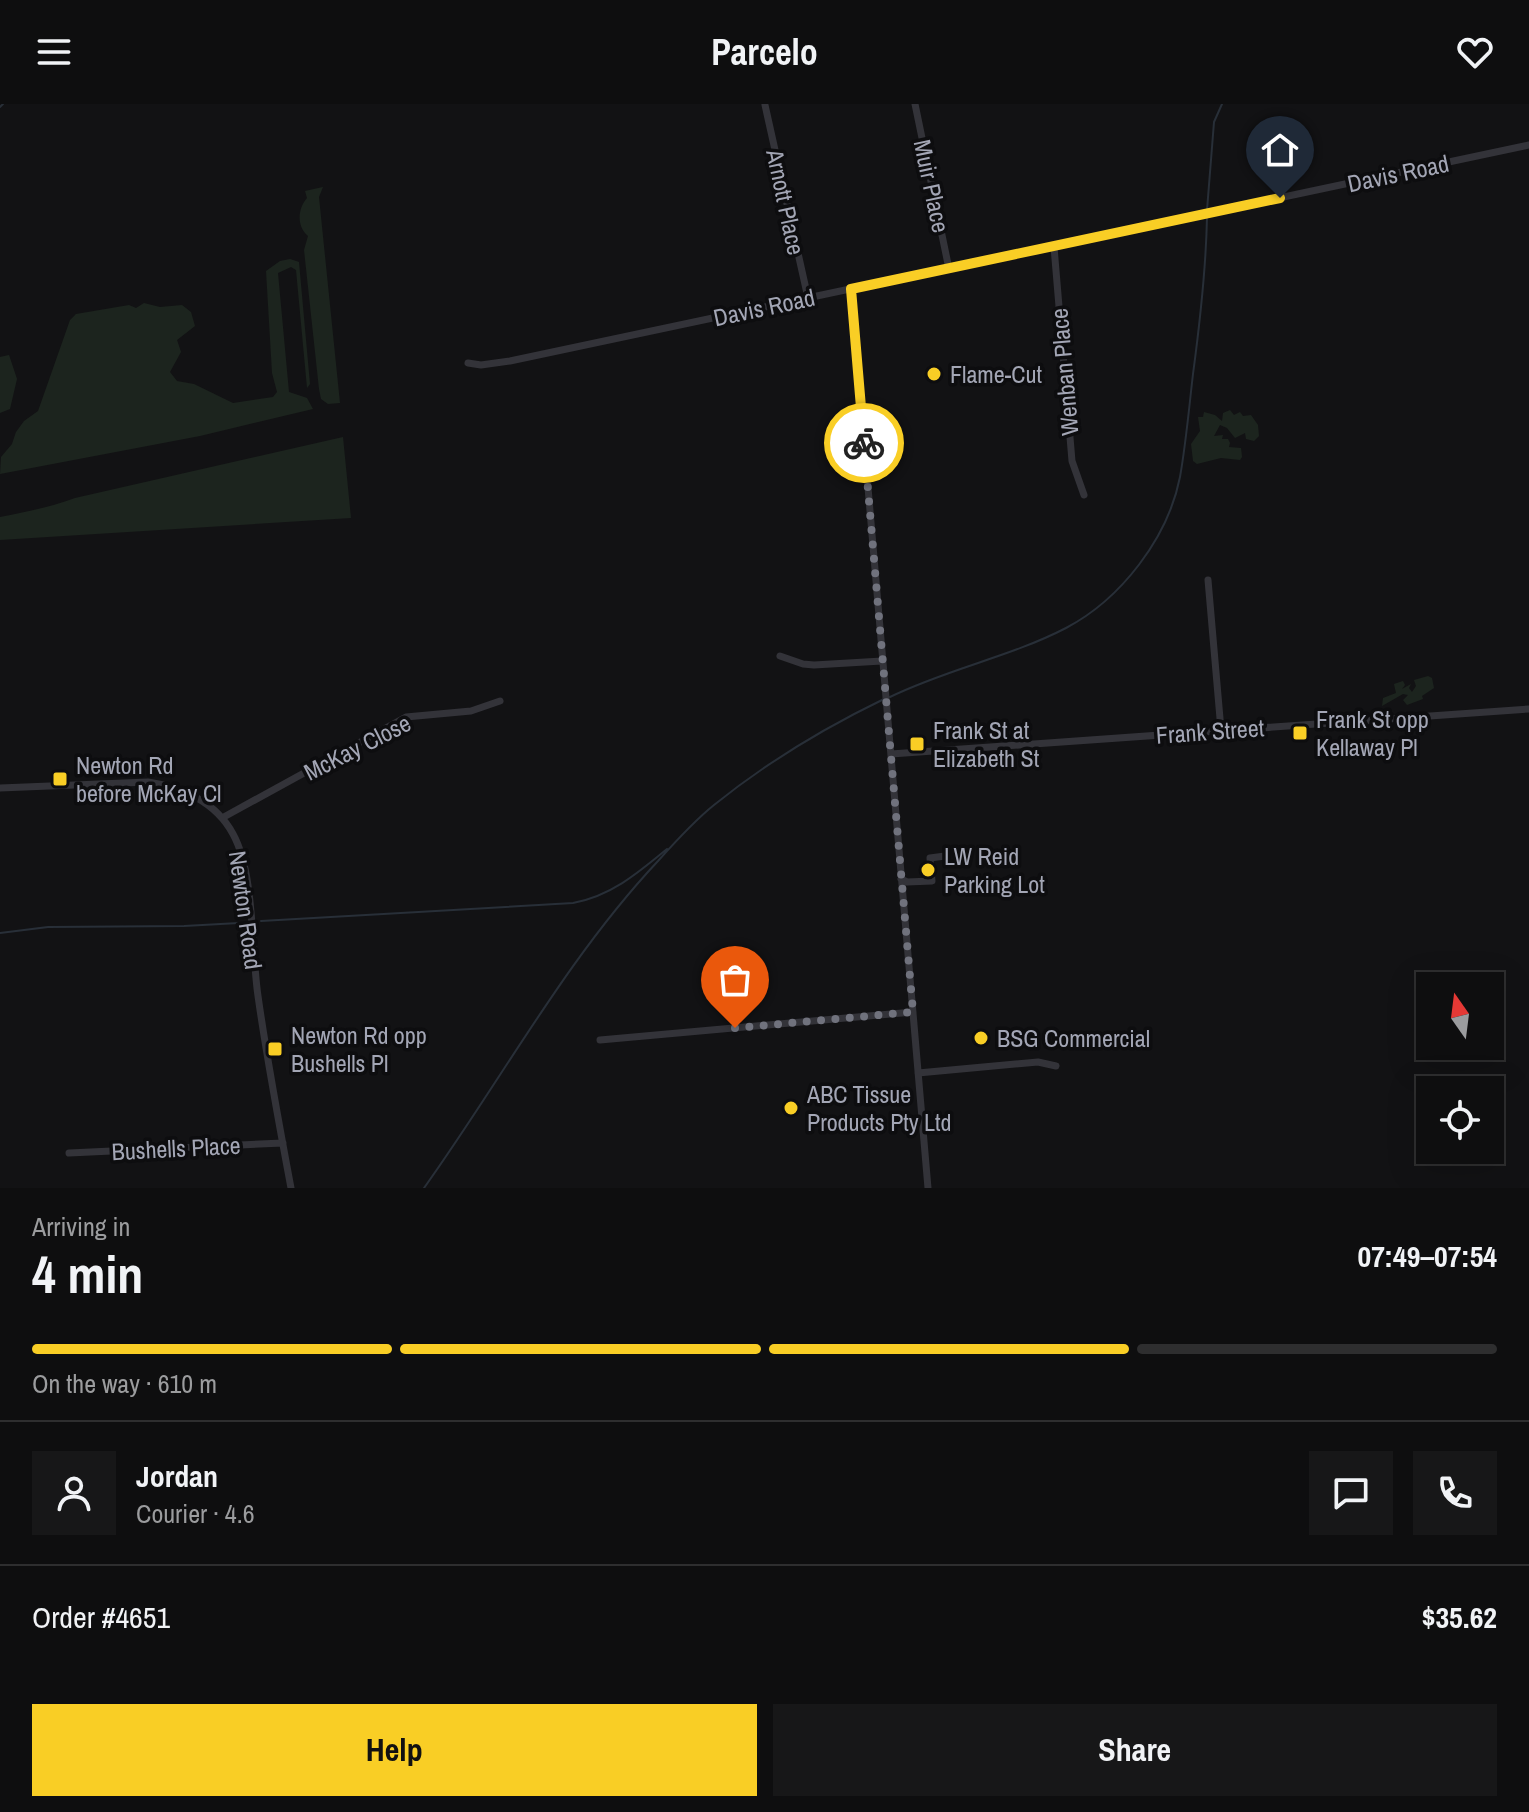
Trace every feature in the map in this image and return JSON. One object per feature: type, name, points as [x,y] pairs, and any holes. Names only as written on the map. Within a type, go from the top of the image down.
[{"type":"street","name":"Muir Place","points":[[915,104],[949,269]]},
{"type":"street","name":"Arnott Place","points":[[765,105],[808,298]]},
{"type":"street","name":"Davis Road","points":[[468,363],[481,365],[510,361],[1529,145]]},
{"type":"street","name":"Wenban Place","points":[[1054,247],[1072,461],[1084,495]]},
{"type":"street","points":[[851,289],[928,1188]]},
{"type":"street","points":[[1208,580],[1221,730]]},
{"type":"street","points":[[780,656],[814,665],[882,661]]},
{"type":"street","name":"McKay Close","points":[[222,818],[406,717],[471,711],[500,701]]},
{"type":"street","name":"Frank Street","points":[[891,754],[1529,709]]},
{"type":"street","name":"Newton Road","points":[[0,788],[148,782],[169,785],[189,793],[222,818],[238,844],[246,877],[258,995],[291,1188]]},
{"type":"street","points":[[901,879],[907,882],[932,881],[930,858],[945,856]]},
{"type":"street","points":[[600,1040],[913,1012]]},
{"type":"street","points":[[918,1073],[1038,1062],[1056,1066]]},
{"type":"street","name":"Bushells Place","points":[[69,1153],[283,1143]]},
{"type":"shaded area","points":[[323,187],[319,197],[340,403],[328,404],[321,399],[319,389],[304,250],[308,236],[300,217],[307,198],[305,191]]},
{"type":"shaded area","points":[[290,259],[299,262],[310,384],[307,388],[296,270],[291,267],[278,273],[289,392],[307,398],[313,409],[200,436],[0,474],[1,457],[12,444],[16,432],[24,421],[38,411],[70,320],[76,314],[129,305],[136,308],[144,303],[160,307],[182,305],[191,312],[195,326],[177,340],[181,352],[170,372],[177,381],[194,384],[233,403],[273,397],[277,392],[272,373],[266,271],[280,261]]},
{"type":"shaded area","points":[[9,355],[17,379],[10,409],[0,413],[0,357]]},
{"type":"shaded area","points":[[1230,410],[1234,415],[1240,412],[1243,416],[1251,415],[1258,425],[1259,436],[1254,441],[1246,439],[1245,433],[1235,438],[1220,425],[1214,436],[1223,435],[1222,439],[1228,439],[1230,443],[1229,447],[1241,448],[1242,457],[1240,460],[1221,458],[1197,464],[1193,461],[1191,444],[1200,431],[1198,417],[1203,417],[1204,412],[1222,421],[1223,413]]},
{"type":"shaded area","points":[[343,437],[351,518],[0,540],[0,517]]},
{"type":"shaded area","points":[[1428,676],[1432,678],[1434,688],[1422,696],[1423,699],[1407,705],[1403,700],[1408,695],[1403,694],[1382,706],[1383,698],[1396,693],[1394,684],[1403,681],[1405,685],[1402,689],[1411,684],[1409,688],[1412,692],[1416,686],[1414,680]]},
{"type":"waterway","points":[[0,107],[3,104]]},
{"type":"waterway","points":[[1207,210],[1214,122],[1222,104]]},
{"type":"waterway","points":[[890,697],[1066,628],[1086,616],[1123,584],[1153,544],[1174,500],[1180,477],[1202,296],[1207,217]]},
{"type":"waterway","points":[[424,1188],[564,979],[625,899],[678,839],[714,805],[775,761],[884,699]]},
{"type":"waterway","points":[[261,921],[573,903],[612,889],[667,849]]},
{"type":"waterway","points":[[0,933],[48,927],[239,923]]},
{"type":"way so far","points":[[735,1028],[913,1012],[864,443]]},
{"type":"place","name":"Flame-Cut","points":[[934,374]]},
{"type":"place","name":"Frank St opp Kellaway Pl","points":[[1300,733]]},
{"type":"place","name":"Frank St at Elizabeth St","points":[[917,744]]},
{"type":"place","name":"Newton Rd before McKay Cl","points":[[60,779]]},
{"type":"place","name":"LW Reid Parking Lot","points":[[928,870]]},
{"type":"place","name":"BSG Commercial","points":[[981,1038]]},
{"type":"place","name":"Newton Rd opp Bushells Pl","points":[[275,1049]]},
{"type":"place","name":"ABC Tissue Products Pty Ltd","points":[[791,1108]]},
{"type":"route","points":[[864,443],[851,289],[1280,198]]}]
